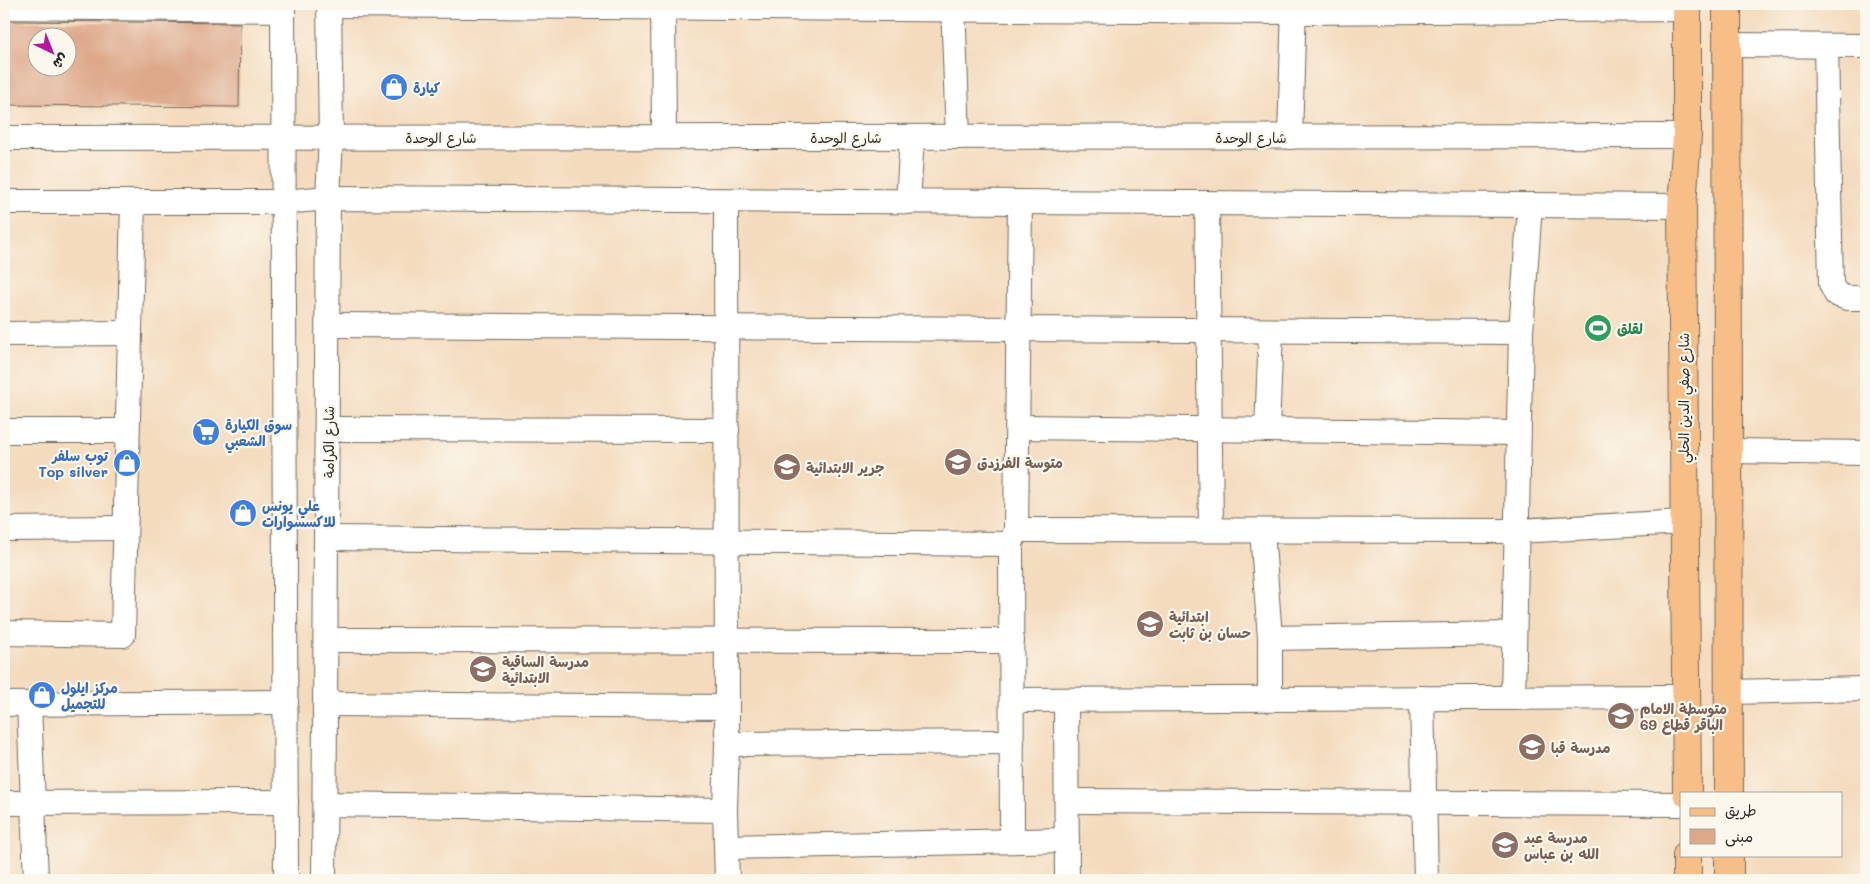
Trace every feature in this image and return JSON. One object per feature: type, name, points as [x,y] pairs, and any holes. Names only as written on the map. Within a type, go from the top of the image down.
[{"type":"main road","points":[[1727,4],[1729,45],[1729,792]]},
{"type":"main road","name":"شارع صفي الدين الحلي","points":[[1687,6],[1687,136],[1682,206],[1687,792]]},
{"type":"main road","points":[[1687,856],[1687,880]]},
{"type":"main road","points":[[1729,856],[1729,880]]},
{"type":"street","points":[[330,5],[1209,8],[1687,6]]},
{"type":"street","name":"شارع الكرامة","points":[[324,880],[327,704],[328,198],[331,138],[330,5]]},
{"type":"street","points":[[663,6],[664,137]]},
{"type":"street","points":[[4,7],[283,7],[286,880]]},
{"type":"street","points":[[954,7],[958,137]]},
{"type":"street","points":[[1290,136],[1294,8]]},
{"type":"street","points":[[1729,45],[1866,46]]},
{"type":"street","points":[[1826,46],[1831,284],[1836,294],[1866,298]]},
{"type":"street","name":"شارع الوحدة","points":[[4,138],[1687,136]]},
{"type":"street","points":[[908,202],[912,137]]},
{"type":"street","points":[[4,202],[284,202],[328,198],[1682,206]]},
{"type":"street","points":[[726,200],[727,744],[725,810],[727,880]]},
{"type":"street","points":[[4,633],[122,635],[133,202]]},
{"type":"street","points":[[1012,840],[1012,641],[1018,427],[1020,202]]},
{"type":"street","points":[[1207,203],[1212,530]]},
{"type":"street","points":[[1513,698],[1520,332],[1530,205]]},
{"type":"street","points":[[329,326],[1520,332]]},
{"type":"street","points":[[1268,430],[1271,331]]},
{"type":"street","points":[[4,334],[130,333]]},
{"type":"street","points":[[1018,427],[1518,433]]},
{"type":"street","points":[[328,429],[727,430]]},
{"type":"street","points":[[4,431],[127,431]]},
{"type":"street","points":[[1729,451],[1866,453]]},
{"type":"street","points":[[327,538],[727,542],[1014,537],[1212,530],[1516,532],[1684,522]]},
{"type":"street","points":[[4,529],[125,528]]},
{"type":"street","points":[[1262,530],[1270,638],[1270,700]]},
{"type":"street","points":[[1270,638],[1514,634]]},
{"type":"street","points":[[327,640],[1012,641]]},
{"type":"street","points":[[1729,692],[1866,689]]},
{"type":"street","points":[[1012,700],[1687,697]]},
{"type":"street","points":[[1422,698],[1426,880]]},
{"type":"street","points":[[1066,700],[1067,880]]},
{"type":"street","points":[[4,704],[286,702]]},
{"type":"street","points":[[29,704],[36,880]]},
{"type":"street","points":[[327,704],[727,707]]},
{"type":"street","points":[[727,744],[1012,742]]},
{"type":"street","points":[[1067,801],[1680,804]]},
{"type":"street","points":[[4,803],[286,802]]},
{"type":"street","points":[[325,804],[725,810]]},
{"type":"street","points":[[727,847],[1067,840]]},
{"type":"building","points":[[4,21],[240,23],[239,107],[4,105]]},
{"type":"place","name":"كيارة","points":[[394,87]]},
{"type":"place","name":"لقلق","points":[[1598,328]]},
{"type":"place","name":"سوق الكيارة الشعبي","points":[[206,432]]},
{"type":"place","name":"متوسة الفرزدق","points":[[958,462]]},
{"type":"place","name":"توب سلفر Top silver","points":[[127,463]]},
{"type":"place","name":"جرير الابتدائية","points":[[787,467]]},
{"type":"place","name":"علي يونس للاكسسوارات","points":[[243,513]]},
{"type":"place","name":"ابتدائية حسان بن ثابت","points":[[1150,624]]},
{"type":"place","name":"مدرسة الساقية الابتدائية","points":[[483,669]]},
{"type":"place","name":"مركز ايلول للتجميل","points":[[42,695]]},
{"type":"place","name":"متوسطة الامام الباقر قطاع 69","points":[[1621,716]]},
{"type":"place","name":"مدرسة قبا","points":[[1532,747]]},
{"type":"place","name":"مدرسة عبد الله بن عباس","points":[[1505,845]]}]
